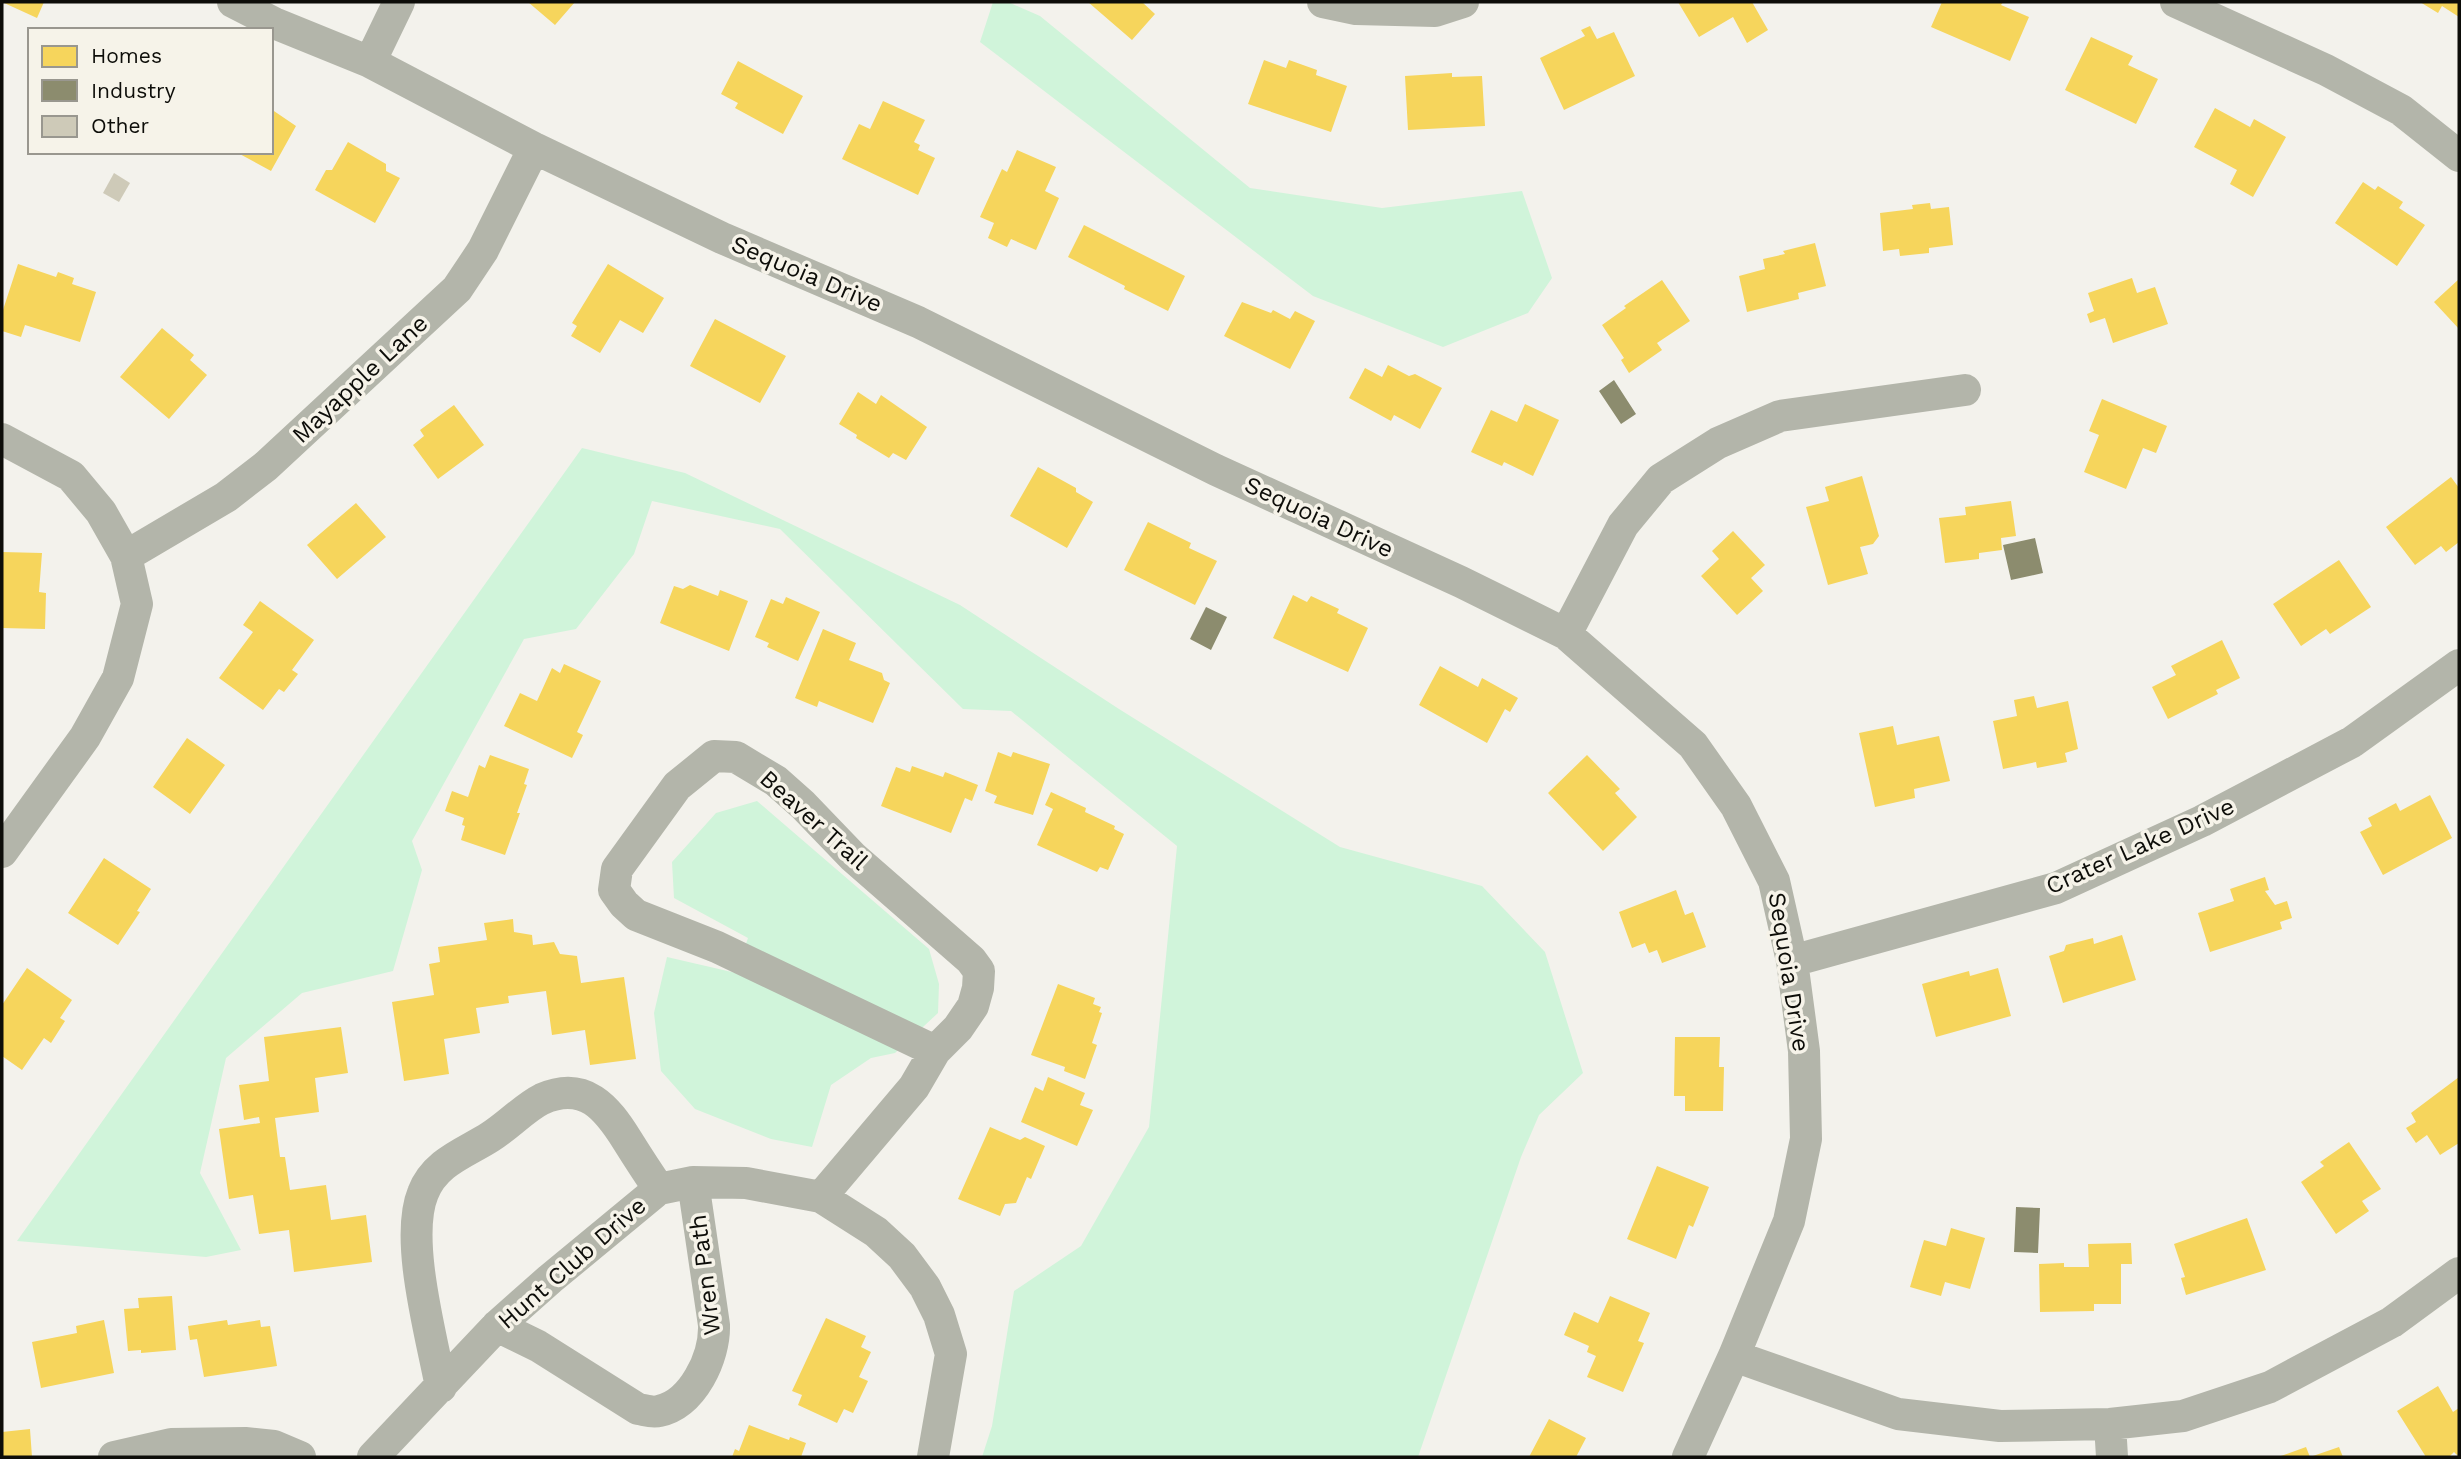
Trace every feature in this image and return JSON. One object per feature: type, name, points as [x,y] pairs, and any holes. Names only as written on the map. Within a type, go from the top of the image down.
[{"type":"street","name":"Sequoia Drive","points":[[233,2],[274,23],[370,62],[534,148],[722,238],[918,322],[1216,470],[1461,582],[1566,634],[1693,745],[1736,806],[1774,881],[1792,961],[1804,1051],[1806,1139],[1789,1221],[1734,1356],[1688,1457]]},
{"type":"street","points":[[370,62],[399,2]]},
{"type":"street","points":[[1324,2],[1356,9],[1436,11],[1463,2]]},
{"type":"street","points":[[2176,2],[2326,70],[2401,110],[2459,156]]},
{"type":"street","name":"Mayapple Lane","points":[[126,556],[226,497],[266,466],[457,289],[483,250],[534,148]]},
{"type":"street","points":[[1566,634],[1623,525],[1661,479],[1718,443],[1780,416],[1965,390]]},
{"type":"street","points":[[2,439],[71,476],[101,512],[126,556],[137,604],[118,678],[85,737],[2,852]]},
{"type":"street","name":"Crater Lake Drive","points":[[1792,961],[2056,888],[2203,821],[2352,742],[2459,665]]},
{"type":"street","name":"Beaver Trail","points":[[714,756],[736,757],[776,781],[803,805],[853,858],[971,960],[979,971],[973,1006],[958,1028],[935,1051],[717,947],[636,915],[624,904],[614,890],[617,869],[661,806],[695,769],[714,756]]},
{"type":"street","points":[[821,1197],[914,1087],[935,1051]]},
{"type":"street","points":[[441,1387],[417,1250],[418,1213],[423,1192],[449,1159],[491,1136],[542,1099],[571,1093],[589,1097],[613,1117],[659,1189]]},
{"type":"street","name":"Hunt Club Drive","points":[[373,1457],[498,1326],[550,1279],[659,1189],[693,1182],[746,1183],[821,1197],[877,1231],[902,1256],[925,1287],[939,1315],[951,1354],[933,1457]]},
{"type":"street","name":"Wren Path","points":[[498,1326],[538,1346],[638,1409],[656,1412],[673,1407],[700,1376],[715,1343],[715,1325],[693,1182]]},
{"type":"street","points":[[1734,1356],[1898,1414],[2000,1426],[2110,1424],[2183,1416],[2270,1387],[2392,1322],[2459,1273]]},
{"type":"street","points":[[2110,1424],[2112,1457]]},
{"type":"street","points":[[114,1457],[171,1444],[245,1443],[274,1446],[300,1457]]},
{"type":"green space","points":[[993,2],[1008,2],[1040,16],[1250,188],[1382,208],[1522,191],[1552,278],[1528,313],[1443,347],[1313,296],[980,42]]},
{"type":"green space","points":[[582,448],[685,473],[960,605],[1119,709],[1340,847],[1482,886],[1545,952],[1583,1073],[1539,1115],[1521,1157],[1418,1457],[982,1457],[992,1426],[1014,1291],[1081,1246],[1149,1127],[1177,846],[1011,711],[963,709],[780,529],[652,501],[634,554],[576,629],[524,639],[412,841],[422,870],[393,971],[302,993],[226,1058],[200,1173],[241,1250],[206,1257],[17,1241]]},
{"type":"green space","points":[[757,801],[929,949],[939,984],[938,1013],[895,1053],[871,1058],[831,1085],[812,1147],[771,1139],[695,1109],[661,1071],[654,1013],[667,957],[736,973],[748,938],[674,898],[672,862],[716,813]]},
{"type":"building: Homes","points":[[2,2],[44,2],[37,18]]},
{"type":"building: Homes","points":[[528,2],[575,2],[555,25]]},
{"type":"building: Homes","points":[[1088,2],[1142,2],[1155,14],[1132,40]]},
{"type":"building: Homes","points":[[1678,2],[1752,2],[1768,30],[1747,43],[1733,17],[1699,37]]},
{"type":"building: Homes","points":[[1942,2],[2003,2],[2001,5],[2029,17],[2010,61],[1931,27]]},
{"type":"building: Homes","points":[[2420,2],[2459,2],[2459,17],[2442,6],[2438,13]]},
{"type":"building: Homes","points":[[1590,26],[1597,39],[1614,32],[1635,76],[1564,110],[1540,58],[1585,36],[1581,30]]},
{"type":"building: Homes","points":[[2091,37],[2133,56],[2128,65],[2158,79],[2136,124],[2065,90]]},
{"type":"building: Homes","points":[[1264,60],[1286,68],[1289,60],[1317,70],[1316,75],[1347,86],[1331,132],[1248,104]]},
{"type":"building: Homes","points":[[738,61],[803,96],[783,134],[735,108],[738,103],[721,94]]},
{"type":"building: Homes","points":[[1452,73],[1452,77],[1482,76],[1485,126],[1408,130],[1405,76]]},
{"type":"building: Homes","points":[[883,101],[925,120],[914,142],[920,145],[918,150],[935,158],[918,195],[842,159],[859,124],[870,129]]},
{"type":"building: Homes","points":[[2215,108],[2250,127],[2254,119],[2286,137],[2253,197],[2230,184],[2237,170],[2194,147]]},
{"type":"building: Homes","points":[[273,110],[296,126],[271,171],[240,154],[273,154]]},
{"type":"building: Homes","points":[[348,142],[386,164],[386,171],[400,178],[375,223],[315,190],[326,170],[332,170]]},
{"type":"building: Homes","points":[[1017,150],[1056,167],[1045,191],[1059,198],[1036,250],[1011,239],[1007,247],[988,238],[994,223],[980,217],[1002,169],[1007,172]]},
{"type":"building: Homes","points":[[2363,182],[2375,190],[2378,186],[2403,202],[2399,208],[2425,225],[2397,266],[2335,223]]},
{"type":"building: Homes","points":[[1930,203],[1931,209],[1949,207],[1953,245],[1929,248],[1929,253],[1900,256],[1899,249],[1883,251],[1880,213],[1913,209],[1912,205]]},
{"type":"building: Homes","points":[[1084,225],[1185,276],[1168,311],[1068,257]]},
{"type":"building: Homes","points":[[1815,243],[1826,286],[1798,293],[1799,299],[1747,312],[1739,276],[1765,269],[1763,259]]},
{"type":"building: Homes","points":[[18,264],[56,277],[58,272],[74,278],[72,284],[96,292],[80,342],[25,325],[21,337],[2,331],[2,313]]},
{"type":"building: Homes","points":[[608,264],[664,298],[643,333],[620,320],[600,353],[571,336],[577,326],[572,323]]},
{"type":"building: Homes","points":[[2132,278],[2137,293],[2155,287],[2168,324],[2113,343],[2105,318],[2090,323],[2087,314],[2094,311],[2088,293]]},
{"type":"building: Homes","points":[[2459,279],[2459,329],[2434,302]]},
{"type":"building: Homes","points":[[1662,280],[1690,321],[1657,343],[1662,350],[1629,373],[1621,360],[1624,358],[1602,325]]},
{"type":"building: Homes","points":[[1242,302],[1271,313],[1273,310],[1290,319],[1295,311],[1315,321],[1290,369],[1224,336]]},
{"type":"building: Homes","points":[[715,319],[786,356],[760,403],[690,366]]},
{"type":"building: Homes","points":[[162,328],[194,355],[190,360],[207,375],[169,419],[120,377]]},
{"type":"building: Homes","points":[[1388,365],[1409,376],[1415,374],[1442,388],[1420,429],[1394,415],[1391,421],[1349,398],[1365,368],[1382,377]]},
{"type":"building: Homes","points":[[858,392],[876,404],[881,395],[927,427],[906,460],[893,453],[889,458],[839,424]]},
{"type":"building: Homes","points":[[2102,399],[2167,426],[2156,453],[2143,448],[2126,489],[2084,472],[2099,435],[2089,431]]},
{"type":"building: Homes","points":[[1525,404],[1559,420],[1533,476],[1504,462],[1502,466],[1471,452],[1491,410],[1517,422]]},
{"type":"building: Homes","points":[[454,405],[484,445],[438,479],[413,445],[424,436],[420,430]]},
{"type":"building: Homes","points":[[1038,467],[1076,488],[1076,492],[1093,502],[1067,548],[1010,516]]},
{"type":"building: Homes","points":[[1862,476],[1879,536],[1873,544],[1860,547],[1868,574],[1828,585],[1806,507],[1829,501],[1825,487]]},
{"type":"building: Homes","points":[[2451,477],[2459,488],[2459,542],[2446,552],[2441,546],[2415,565],[2386,527]]},
{"type":"building: Homes","points":[[2011,501],[2016,536],[2001,538],[2002,550],[1979,553],[1979,559],[1945,563],[1939,518],[1966,515],[1965,507]]},
{"type":"building: Homes","points":[[356,503],[386,537],[337,579],[307,545]]},
{"type":"building: Homes","points":[[1148,522],[1191,543],[1189,548],[1217,561],[1195,605],[1124,570]]},
{"type":"building: Homes","points":[[1733,531],[1765,565],[1751,578],[1763,591],[1737,615],[1701,576],[1719,559],[1712,551]]},
{"type":"building: Homes","points":[[2,552],[42,553],[39,592],[46,593],[45,629],[2,628]]},
{"type":"building: Homes","points":[[2339,560],[2371,607],[2330,634],[2326,629],[2301,646],[2273,604]]},
{"type":"building: Homes","points":[[690,585],[718,596],[720,590],[748,601],[729,651],[660,623],[674,586],[683,589]]},
{"type":"building: Homes","points":[[1293,595],[1307,602],[1311,596],[1339,609],[1337,613],[1368,628],[1348,672],[1273,638]]},
{"type":"building: Homes","points":[[786,597],[820,612],[798,661],[767,647],[769,643],[755,637],[771,599],[783,604]]},
{"type":"building: Homes","points":[[260,601],[314,640],[292,670],[298,674],[284,692],[279,689],[263,710],[219,678],[253,632],[243,625]]},
{"type":"building: Homes","points":[[823,629],[856,643],[849,660],[882,673],[884,680],[890,683],[873,723],[819,701],[817,707],[795,698]]},
{"type":"building: Homes","points":[[2222,640],[2240,678],[2216,690],[2218,694],[2168,719],[2152,687],[2176,675],[2171,666]]},
{"type":"building: Homes","points":[[564,664],[601,681],[577,732],[583,735],[572,758],[504,726],[520,693],[537,701],[552,668],[560,673]]},
{"type":"building: Homes","points":[[1440,666],[1478,687],[1482,678],[1518,698],[1510,712],[1505,709],[1487,743],[1419,705]]},
{"type":"building: Homes","points":[[2034,696],[2037,708],[2068,701],[2078,749],[2065,753],[2067,762],[2037,768],[2036,762],[2003,769],[1993,721],[2017,716],[2014,700]]},
{"type":"building: Homes","points":[[1893,726],[1897,745],[1939,736],[1950,781],[1914,789],[1915,798],[1875,807],[1859,733]]},
{"type":"building: Homes","points":[[187,738],[225,765],[190,814],[153,787]]},
{"type":"building: Homes","points":[[998,752],[1011,757],[1013,752],[1050,764],[1033,815],[994,803],[997,796],[985,791]]},
{"type":"building: Homes","points":[[490,755],[529,769],[524,784],[527,785],[517,813],[520,813],[505,855],[461,840],[464,818],[445,811],[452,791],[468,797],[479,765],[485,768]]},
{"type":"building: Homes","points":[[1587,755],[1620,789],[1615,793],[1637,817],[1603,851],[1548,793]]},
{"type":"building: Homes","points":[[912,766],[943,777],[945,772],[978,785],[972,801],[965,798],[951,833],[881,806],[896,767],[910,772]]},
{"type":"building: Homes","points":[[1051,792],[1086,808],[1085,812],[1115,826],[1114,829],[1124,834],[1108,870],[1100,867],[1097,872],[1037,845],[1053,809],[1045,805]]},
{"type":"building: Homes","points":[[2430,795],[2452,838],[2383,875],[2360,832],[2372,826],[2368,818],[2396,803],[2400,811]]},
{"type":"building: Homes","points":[[104,858],[151,889],[137,911],[140,912],[118,945],[68,913]]},
{"type":"building: Homes","points":[[2265,877],[2269,890],[2265,891],[2275,905],[2287,901],[2292,918],[2280,922],[2282,929],[2210,952],[2198,913],[2234,901],[2230,889]]},
{"type":"building: Homes","points":[[1676,890],[1685,915],[1693,912],[1706,947],[1662,963],[1657,950],[1649,953],[1645,943],[1632,948],[1619,912]]},
{"type":"building: Homes","points":[[513,919],[514,932],[532,935],[533,945],[554,942],[560,954],[577,956],[581,983],[624,977],[636,1059],[590,1065],[585,1030],[552,1035],[546,991],[508,996],[509,1003],[476,1008],[480,1033],[444,1039],[449,1074],[404,1081],[392,1002],[434,995],[429,964],[440,962],[438,947],[487,940],[484,923]]},
{"type":"building: Homes","points":[[2122,935],[2136,980],[2063,1003],[2049,956],[2064,951],[2066,945],[2093,938],[2094,944]]},
{"type":"building: Homes","points":[[27,968],[72,1000],[60,1018],[65,1021],[51,1043],[44,1038],[22,1070],[2,1056],[2,1005]]},
{"type":"building: Homes","points":[[1998,968],[2011,1016],[1936,1037],[1922,984],[1969,971],[1970,976]]},
{"type":"building: Homes","points":[[1058,984],[1095,998],[1093,1004],[1101,1007],[1099,1012],[1102,1013],[1092,1043],[1097,1045],[1085,1079],[1064,1071],[1065,1067],[1031,1055]]},
{"type":"building: Homes","points":[[341,1027],[348,1073],[315,1078],[319,1112],[275,1118],[280,1157],[285,1157],[290,1190],[326,1185],[331,1220],[366,1215],[372,1262],[294,1272],[289,1230],[259,1234],[253,1195],[229,1199],[219,1129],[260,1123],[259,1117],[244,1120],[239,1085],[269,1081],[264,1037]]},
{"type":"building: Homes","points":[[1675,1037],[1720,1037],[1719,1067],[1724,1067],[1723,1111],[1685,1111],[1685,1096],[1674,1096]]},
{"type":"building: Homes","points":[[1048,1077],[1085,1093],[1080,1105],[1093,1110],[1077,1146],[1021,1122],[1035,1087],[1043,1091]]},
{"type":"building: Homes","points":[[2459,1077],[2459,1143],[2440,1155],[2427,1135],[2416,1143],[2406,1128],[2416,1122],[2411,1113]]},
{"type":"building: Homes","points":[[990,1127],[1020,1140],[1025,1137],[1045,1146],[1031,1179],[1027,1177],[1016,1203],[1005,1204],[1000,1216],[958,1199]]},
{"type":"building: Homes","points":[[2349,1142],[2381,1189],[2362,1201],[2369,1211],[2336,1234],[2301,1182],[2324,1166],[2320,1162]]},
{"type":"building: Homes","points":[[1657,1166],[1709,1187],[1693,1227],[1689,1225],[1676,1259],[1627,1239]]},
{"type":"building: Homes","points":[[2247,1218],[2266,1270],[2186,1295],[2181,1278],[2185,1277],[2174,1244]]},
{"type":"building: Homes","points":[[1951,1228],[1985,1238],[1970,1289],[1945,1282],[1941,1296],[1910,1287],[1924,1240],[1946,1246]]},
{"type":"building: Homes","points":[[2131,1243],[2132,1264],[2121,1264],[2121,1304],[2094,1304],[2094,1311],[2040,1312],[2039,1264],[2064,1263],[2064,1267],[2089,1267],[2088,1244]]},
{"type":"building: Homes","points":[[172,1296],[176,1350],[141,1353],[141,1350],[128,1351],[124,1309],[139,1308],[138,1298]]},
{"type":"building: Homes","points":[[1610,1296],[1650,1313],[1638,1341],[1644,1343],[1623,1392],[1587,1377],[1596,1356],[1587,1352],[1589,1346],[1564,1335],[1574,1312],[1598,1323]]},
{"type":"building: Homes","points":[[826,1318],[866,1336],[861,1347],[871,1352],[859,1377],[868,1381],[853,1413],[844,1409],[837,1423],[798,1405],[802,1395],[792,1391]]},
{"type":"building: Homes","points":[[104,1320],[114,1373],[41,1388],[32,1342],[77,1333],[76,1326]]},
{"type":"building: Homes","points":[[227,1320],[228,1325],[260,1320],[261,1327],[270,1326],[277,1366],[204,1377],[197,1339],[190,1340],[188,1326]]},
{"type":"building: Homes","points":[[2438,1386],[2453,1412],[2459,1408],[2459,1457],[2454,1452],[2449,1457],[2426,1457],[2397,1411]]},
{"type":"building: Homes","points":[[1549,1419],[1586,1438],[1576,1457],[1529,1457]]},
{"type":"building: Homes","points":[[749,1425],[789,1440],[790,1437],[806,1443],[801,1457],[732,1457],[735,1449],[739,1451]]},
{"type":"building: Homes","points":[[30,1429],[32,1457],[2,1457],[2,1432]]},
{"type":"building: Homes","points":[[2306,1447],[2310,1457],[2278,1457]]},
{"type":"building: Homes","points":[[2339,1447],[2343,1457],[2310,1457]]},
{"type":"building: Industry","points":[[1614,380],[1636,414],[1621,424],[1599,391]]},
{"type":"building: Industry","points":[[2035,538],[2043,573],[2011,580],[2003,545]]},
{"type":"building: Industry","points":[[1206,607],[1227,617],[1211,650],[1190,639]]},
{"type":"building: Industry","points":[[2016,1207],[2040,1208],[2038,1253],[2014,1252]]},
{"type":"building: Other","points":[[114,173],[130,183],[119,202],[103,193]]}]
